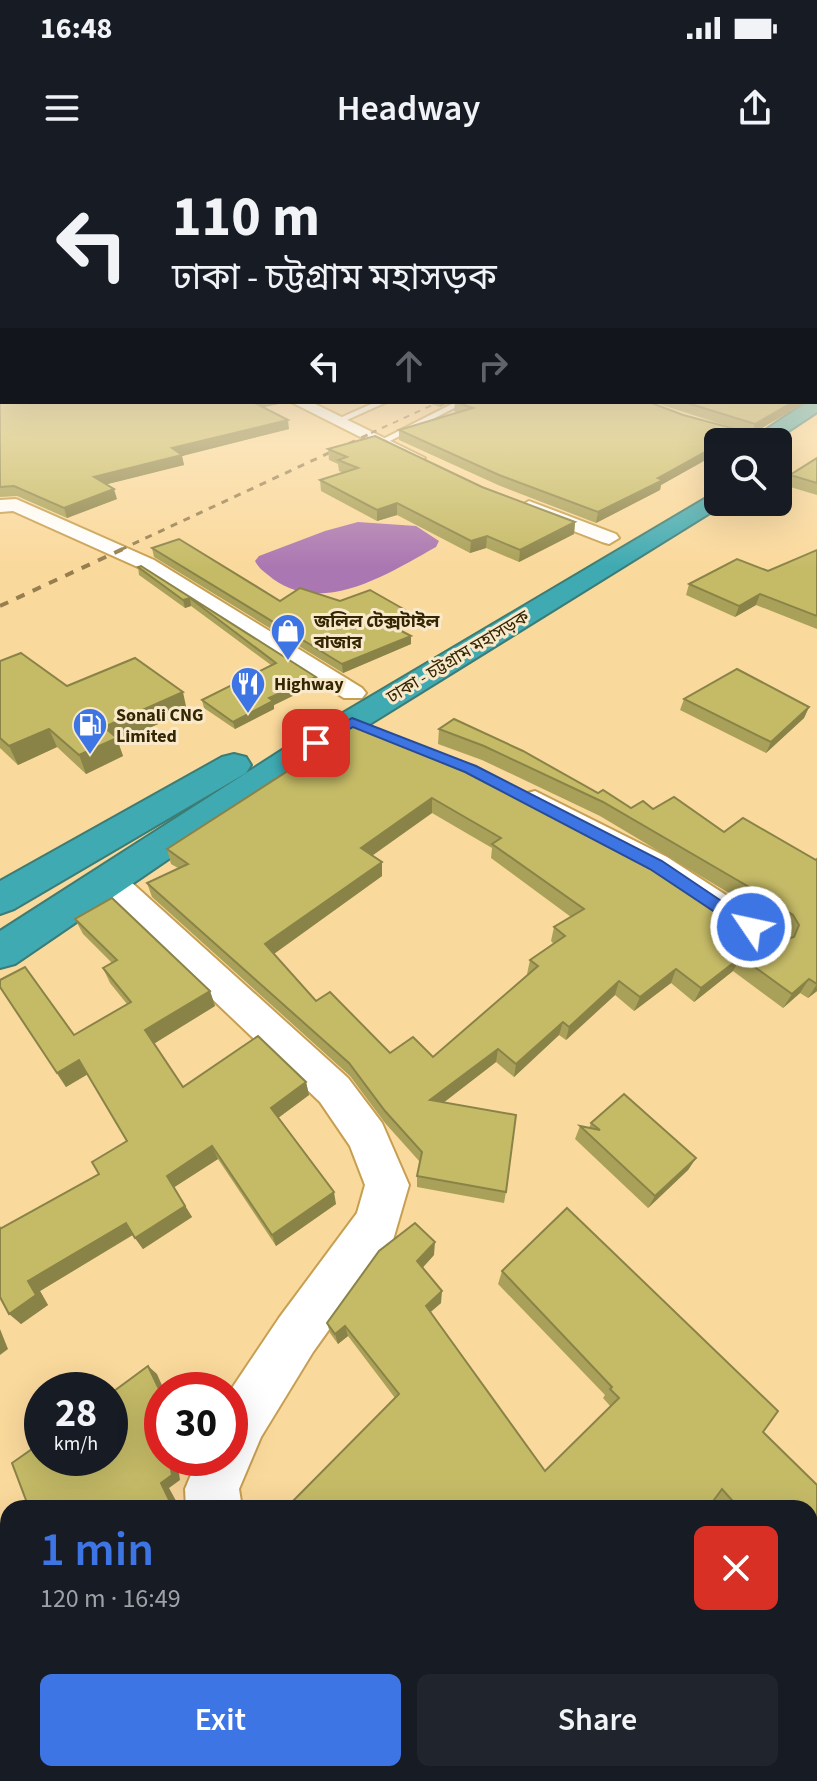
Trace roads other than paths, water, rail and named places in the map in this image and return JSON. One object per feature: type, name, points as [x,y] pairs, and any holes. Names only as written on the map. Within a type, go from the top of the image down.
[{"type":"highway","points":[[779,428],[799,416]]},
{"type":"highway","name":"ঢাকা - চট্টগ্রাম মহাসড়ক","points":[[0,899],[361,716],[609,538],[704,476]]},
{"type":"highway","name":"ঢাকা - চট্টগ্রাম মহাসড়ক","points":[[0,952],[361,716],[704,507]]},
{"type":"street","points":[[326,416],[436,467]]},
{"type":"street","points":[[505,498],[609,538]]},
{"type":"street","points":[[0,506],[16,505],[147,564],[361,716]]},
{"type":"street","points":[[508,788],[656,865],[771,941]]},
{"type":"street","points":[[108,880],[334,1090],[367,1136],[387,1185],[377,1224],[296,1335],[248,1410]]},
{"type":"street","points":[[213,1500],[212,1489],[217,1476]]},
{"type":"lane","points":[[337,421],[350,416]]},
{"type":"lane","points":[[381,442],[434,416]]},
{"type":"lane","points":[[705,426],[712,428]]},
{"type":"railway","points":[[371,433],[409,416]]},
{"type":"railway","points":[[120,550],[376,431]]},
{"type":"railway","points":[[0,606],[125,548]]},
{"type":"place","name":"জলিল টেক্সটাইল বাজার","points":[[288,662]]},
{"type":"place","name":"Highway","points":[[248,715]]},
{"type":"place","name":"Sonali CNG Limited","points":[[90,756]]}]
